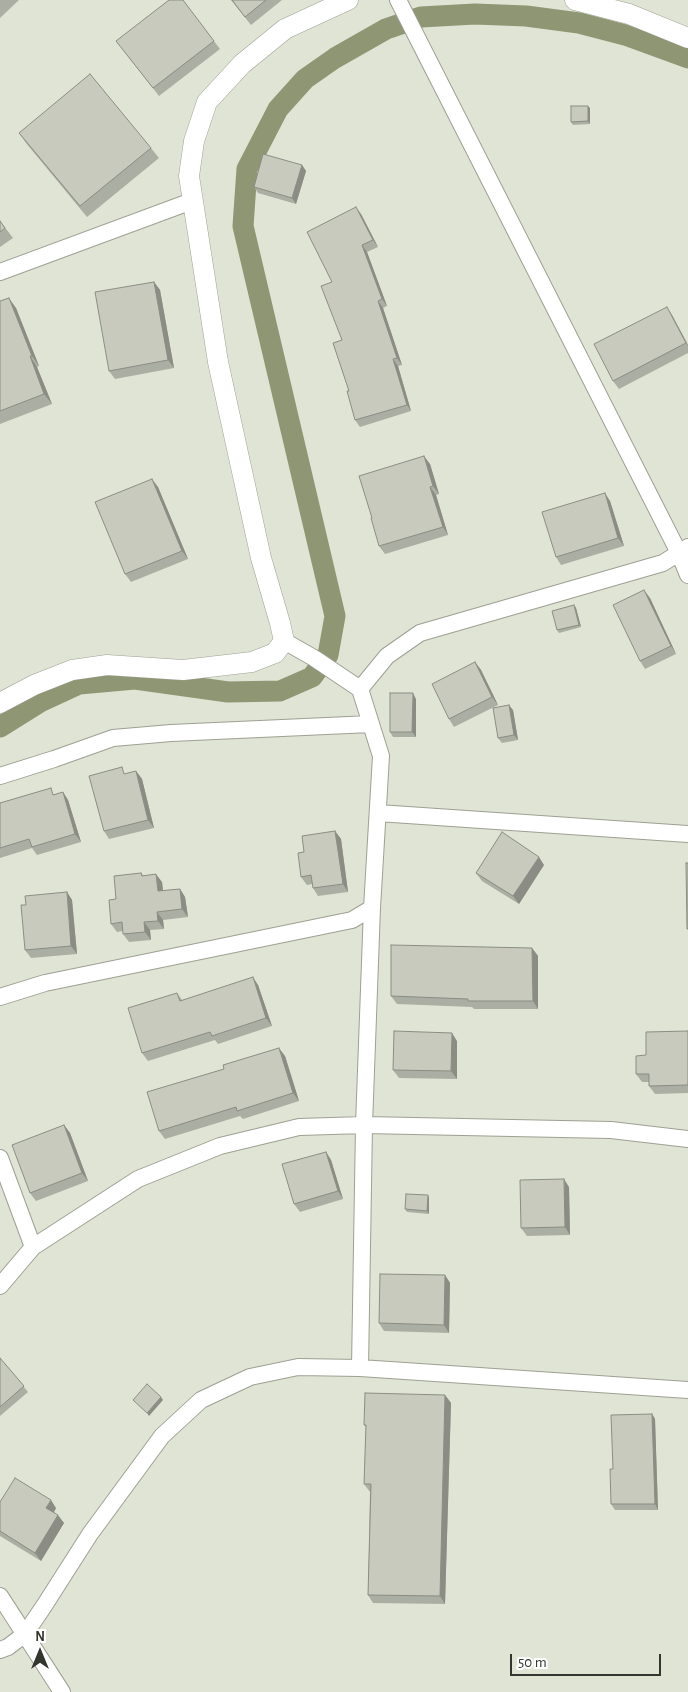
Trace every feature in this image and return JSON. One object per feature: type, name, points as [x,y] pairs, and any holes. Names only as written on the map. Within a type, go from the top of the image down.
[{"type":"street","points":[[348,0],[285,29],[242,64],[207,102],[194,141],[189,176],[218,362],[261,558],[284,641],[314,658],[360,690],[381,756],[372,908],[364,1125],[360,1368]]},
{"type":"street","points":[[398,0],[683,550],[688,574]]},
{"type":"street","points":[[575,0],[629,14],[688,38]]},
{"type":"street","points":[[0,272],[192,201]]},
{"type":"street","points":[[360,690],[387,656],[420,633],[663,563],[683,550]]},
{"type":"street","points":[[0,703],[72,670],[107,665],[183,670],[252,662],[275,653],[284,641]]},
{"type":"street","points":[[0,776],[113,738],[171,733],[371,724]]},
{"type":"street","points":[[378,813],[688,834]]},
{"type":"street","points":[[0,996],[45,983],[352,920],[372,908]]},
{"type":"street","points":[[0,1286],[33,1247],[138,1179],[220,1146],[298,1127],[364,1125],[611,1130],[688,1139]]},
{"type":"street","points":[[0,1158],[33,1247]]},
{"type":"street","points":[[0,1650],[8,1647],[25,1634],[90,1534],[162,1436],[201,1400],[250,1377],[298,1367],[360,1368],[688,1390]]},
{"type":"street","points":[[0,1596],[62,1692]]},
{"type":"building","points":[[169,0],[183,0],[214,41],[153,88],[116,41]]},
{"type":"building","points":[[232,0],[266,0],[245,17]]},
{"type":"building","points":[[90,74],[151,148],[80,206],[19,133]]},
{"type":"building","points":[[571,106],[588,106],[588,121],[571,122]]},
{"type":"building","points":[[263,154],[302,165],[292,198],[254,187]]},
{"type":"building","points":[[356,207],[373,240],[362,245],[382,299],[378,301],[397,358],[393,359],[407,405],[355,420],[347,391],[349,391],[333,343],[342,340],[321,286],[332,282],[307,232]]},
{"type":"building","points":[[0,221],[5,228],[0,232]]},
{"type":"building","points":[[154,282],[168,360],[109,371],[95,292]]},
{"type":"building","points":[[9,298],[32,356],[30,356],[44,394],[0,411],[0,301]]},
{"type":"building","points":[[667,307],[686,343],[613,381],[594,344]]},
{"type":"building","points":[[424,456],[433,486],[430,487],[443,527],[379,546],[359,476]]},
{"type":"building","points":[[152,479],[182,551],[125,574],[95,502]]},
{"type":"building","points":[[605,493],[618,538],[556,557],[542,512]]},
{"type":"building","points":[[644,590],[671,646],[640,661],[613,605]]},
{"type":"building","points":[[574,605],[579,625],[557,630],[552,611]]},
{"type":"building","points":[[475,662],[492,697],[449,719],[432,684]]},
{"type":"building","points":[[390,693],[413,693],[412,732],[390,732]]},
{"type":"building","points":[[509,705],[514,735],[498,738],[493,708]]},
{"type":"building","points":[[122,767],[124,774],[136,771],[148,820],[104,831],[89,776]]},
{"type":"building","points":[[51,788],[53,795],[63,792],[75,834],[32,847],[29,839],[0,848],[0,803]]},
{"type":"building","points":[[335,831],[343,884],[313,888],[311,875],[301,877],[298,853],[304,852],[302,836]]},
{"type":"building","points":[[502,832],[539,857],[513,896],[476,873]]},
{"type":"building","points":[[686,863],[688,863],[688,929],[687,929]]},
{"type":"building","points":[[141,873],[142,876],[156,874],[158,891],[180,889],[182,909],[157,912],[158,921],[144,922],[145,932],[123,934],[122,922],[111,924],[109,900],[116,899],[114,876]]},
{"type":"building","points":[[67,892],[71,946],[25,950],[21,905],[26,905],[25,896]]},
{"type":"building","points":[[391,945],[532,948],[533,1001],[468,1001],[468,999],[391,996]]},
{"type":"building","points":[[253,977],[266,1018],[212,1036],[210,1032],[142,1053],[128,1008],[177,993],[180,1001]]},
{"type":"building","points":[[394,1031],[452,1033],[451,1071],[393,1070]]},
{"type":"building","points":[[688,1031],[688,1085],[649,1086],[649,1074],[636,1074],[636,1056],[646,1055],[646,1032]]},
{"type":"building","points":[[279,1048],[293,1093],[237,1111],[236,1107],[159,1131],[147,1092],[224,1069],[223,1065]]},
{"type":"building","points":[[64,1125],[82,1173],[30,1193],[12,1145]]},
{"type":"building","points":[[326,1152],[338,1191],[294,1204],[282,1164]]},
{"type":"building","points":[[564,1179],[565,1227],[521,1228],[520,1180]]},
{"type":"building","points":[[406,1194],[428,1195],[427,1211],[405,1209]]},
{"type":"building","points":[[380,1274],[445,1275],[444,1325],[379,1323]]},
{"type":"building","points":[[0,1358],[24,1386],[0,1407]]},
{"type":"building","points":[[147,1384],[161,1397],[147,1413],[133,1400]]},
{"type":"building","points":[[365,1393],[445,1395],[440,1596],[368,1595],[371,1484],[364,1484]]},
{"type":"building","points":[[652,1414],[655,1504],[611,1504],[610,1469],[613,1469],[611,1415]]},
{"type":"building","points":[[15,1478],[51,1500],[46,1508],[58,1515],[35,1553],[0,1531],[0,1502]]},
{"type":"waterway","points":[[0,727],[40,702],[79,684],[135,679],[228,692],[280,691],[312,677],[328,655],[335,616],[243,226],[247,169],[278,109],[305,79],[335,58],[386,29],[421,17],[475,14],[526,16],[579,23],[625,35],[688,58]]}]
